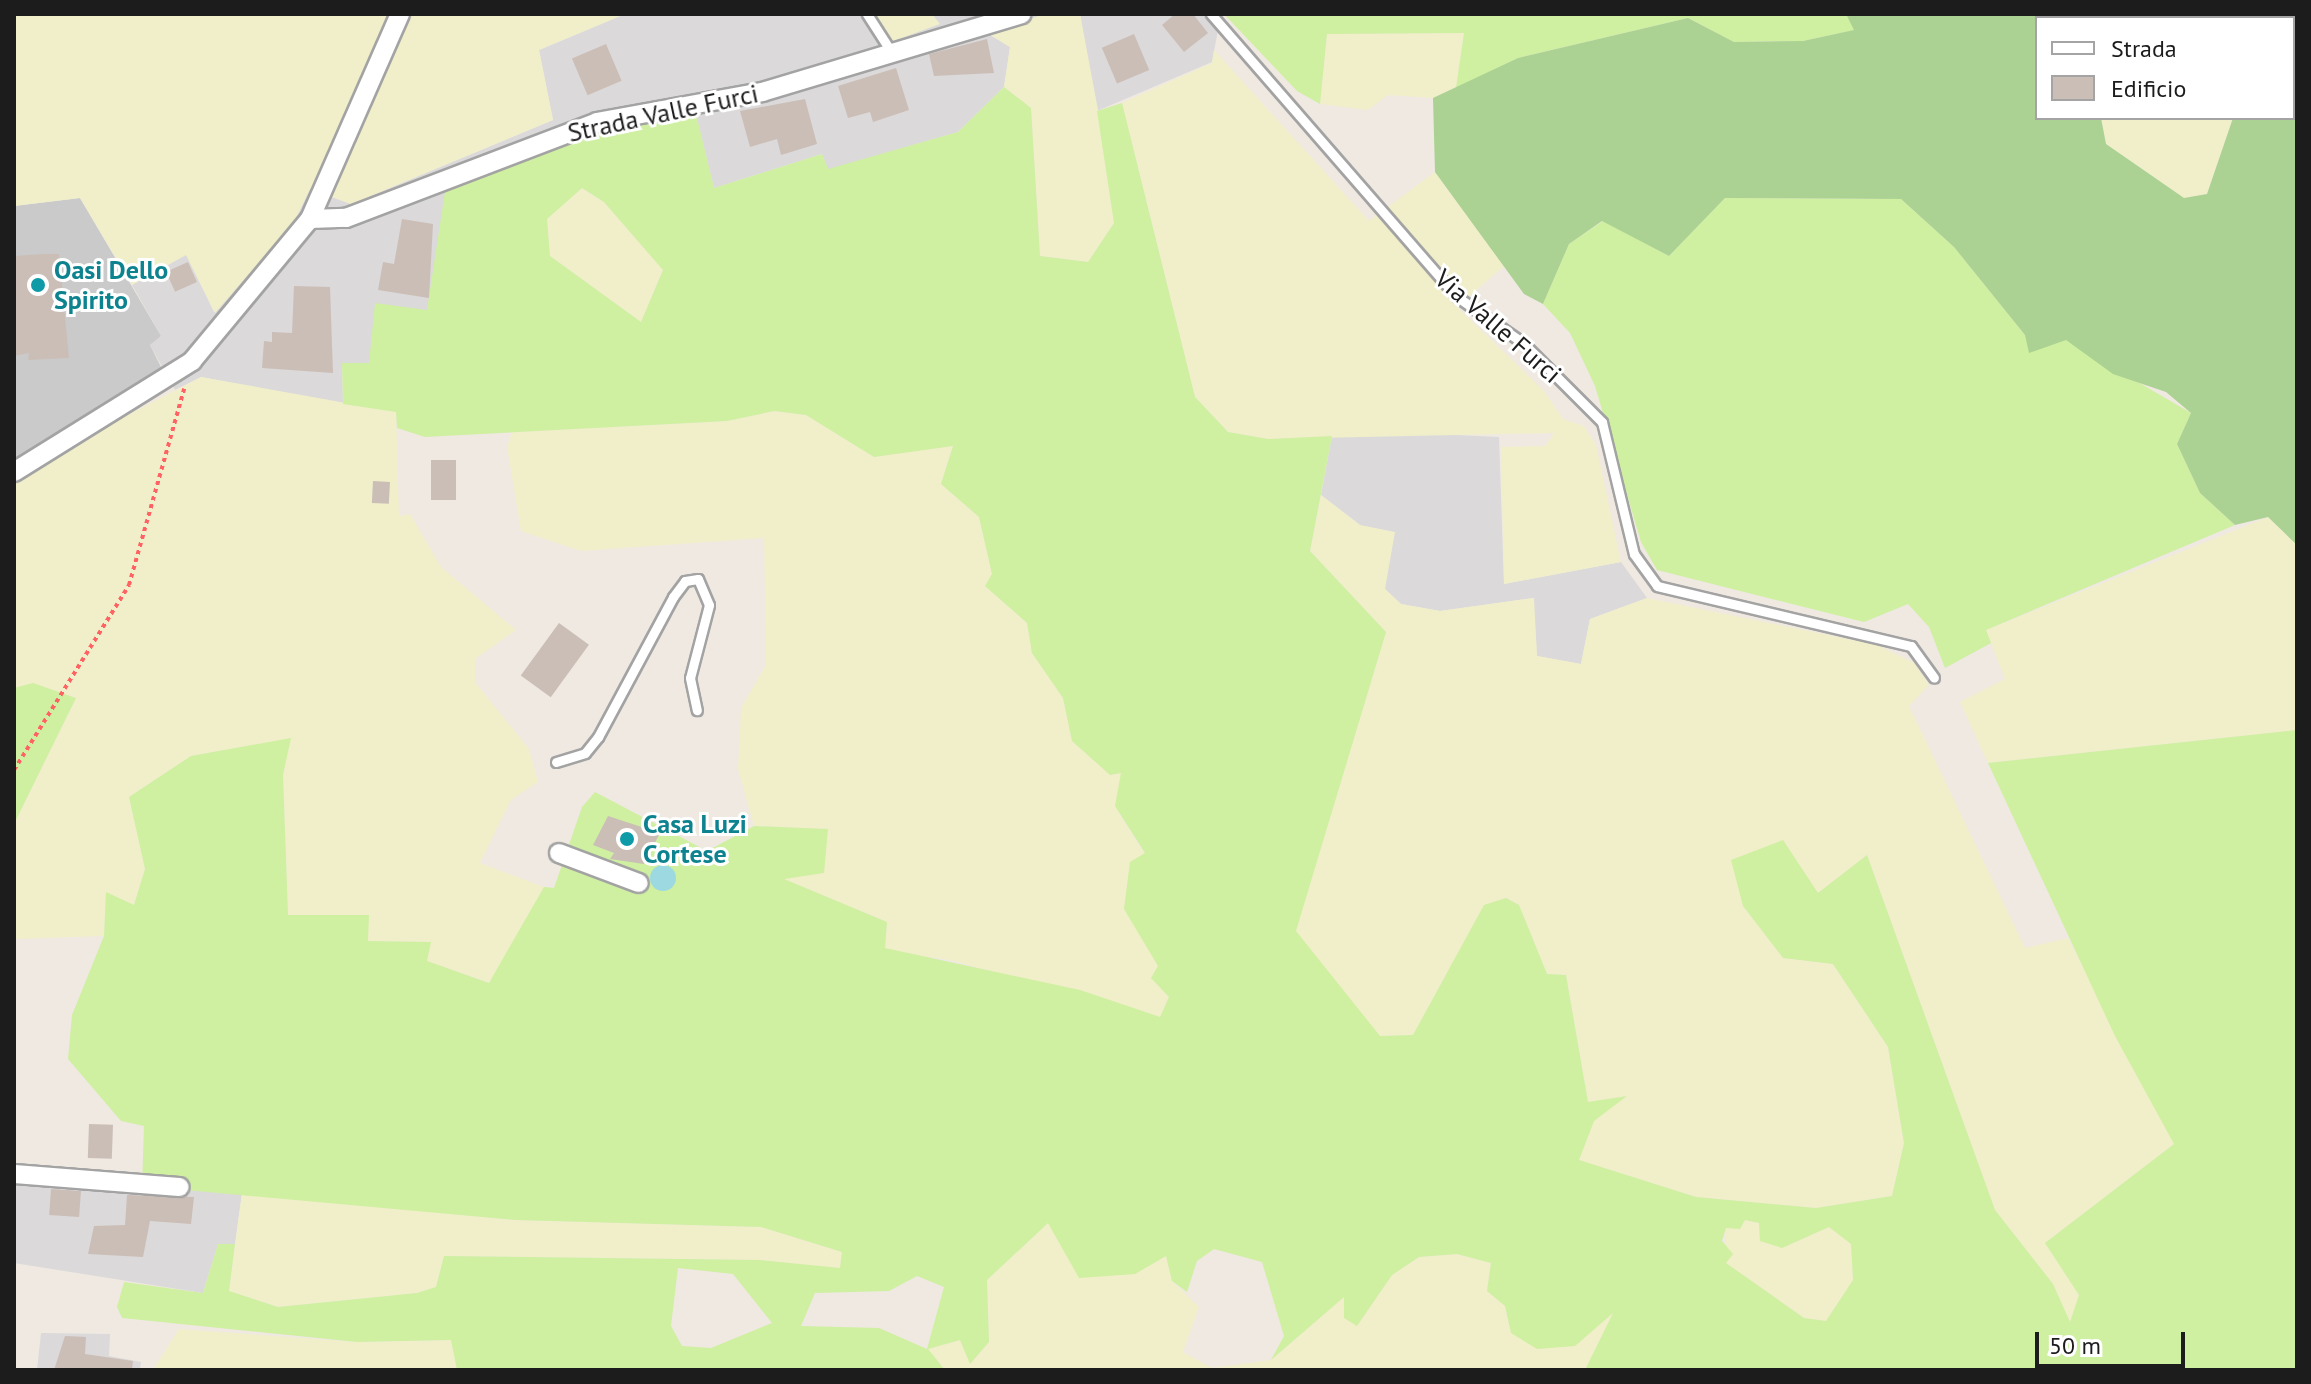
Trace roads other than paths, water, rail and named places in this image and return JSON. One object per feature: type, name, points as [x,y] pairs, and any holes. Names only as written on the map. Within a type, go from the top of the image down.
[{"type":"street","points":[[14,472],[192,361],[310,219],[400,14]]},
{"type":"street","name":"Strada Valle Furci","points":[[310,219],[346,218],[597,122],[708,105],[1022,14]]},
{"type":"street","points":[[559,853],[639,883]]},
{"type":"street","points":[[14,1174],[179,1187]]},
{"type":"lane","points":[[867,14],[892,53]]},
{"type":"lane","name":"Via Valle Furci","points":[[1211,14],[1456,296],[1523,343],[1602,422],[1634,554],[1657,586],[1911,646],[1934,678]]},
{"type":"lane","points":[[556,762],[585,753],[598,737],[673,597],[685,581],[698,579],[709,605],[690,678],[697,710]]},
{"type":"water","points":[[663,865],[672,869],[676,878],[672,887],[663,891],[654,887],[650,878],[654,869]]},
{"type":"place","name":"Oasi Dello Spirito","points":[[38,285]]},
{"type":"place","name":"Casa Luzi Cortese","points":[[627,839]]}]
